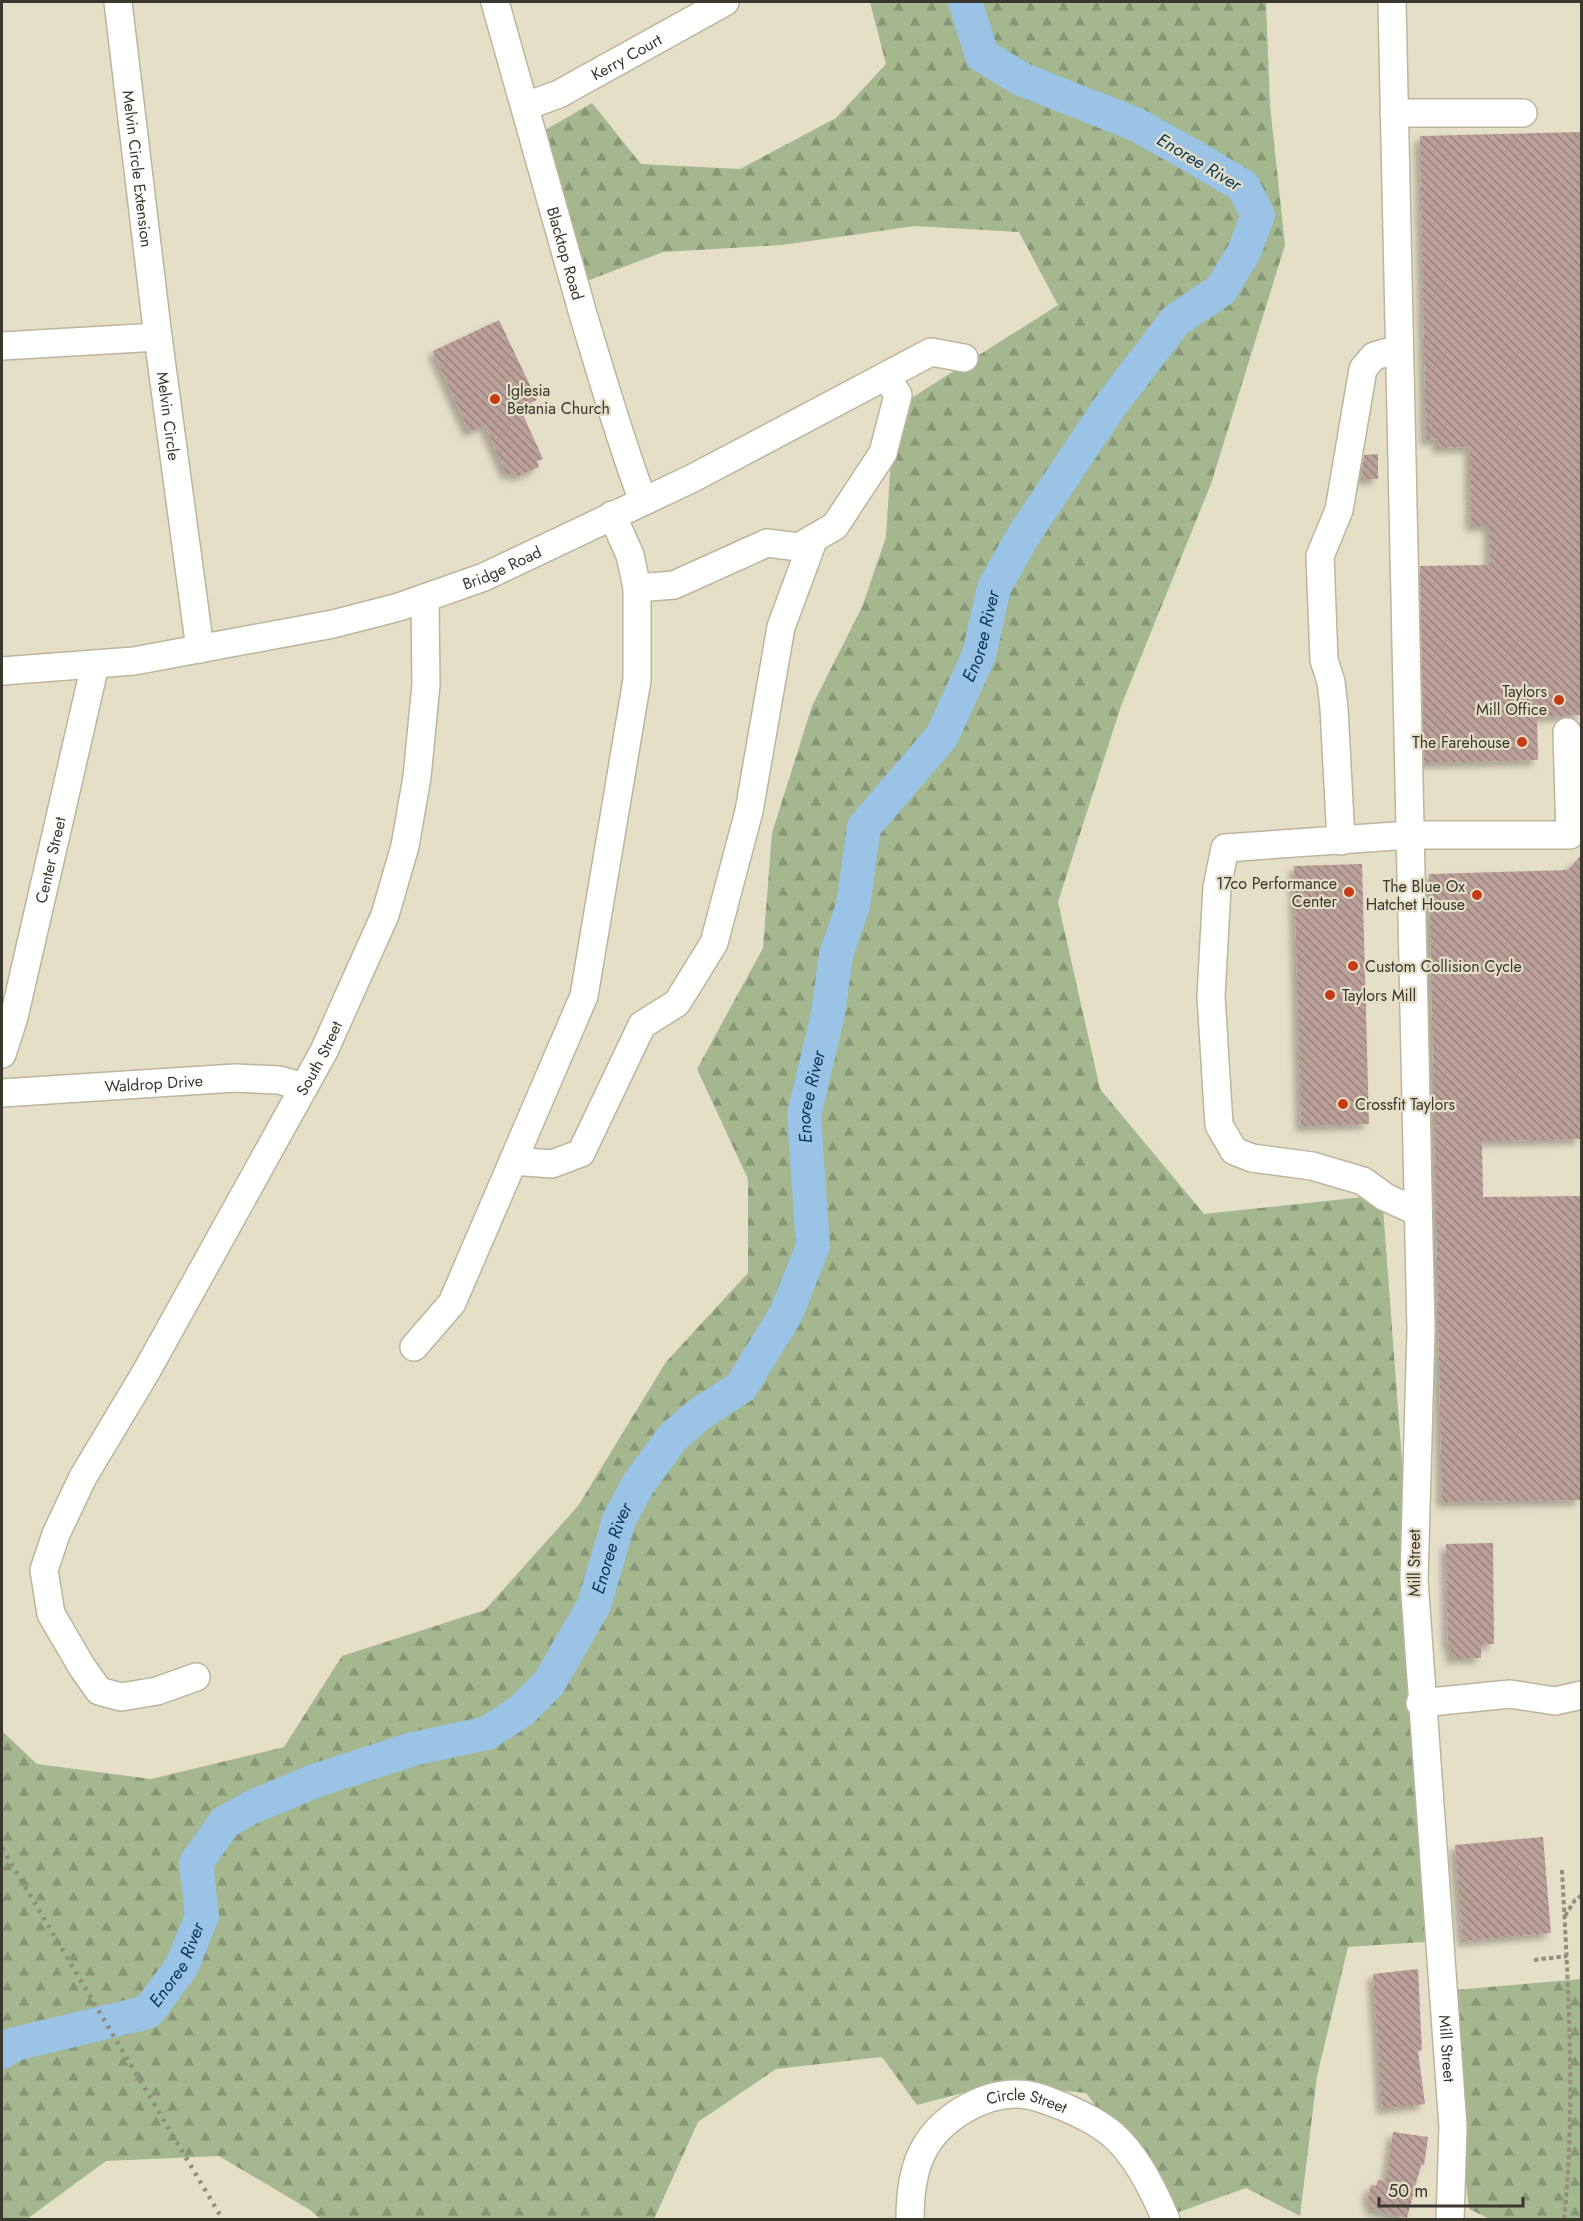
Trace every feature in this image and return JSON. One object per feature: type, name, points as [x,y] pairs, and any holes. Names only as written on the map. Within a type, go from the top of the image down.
[{"type":"street","name":"Melvin Circle Extension","points":[[118,2],[158,337]]},
{"type":"street","name":"Blacktop Road","points":[[495,2],[526,106],[540,169],[611,408],[643,501]]},
{"type":"street","name":"Kerry Court","points":[[526,106],[559,94],[725,2]]},
{"type":"street","name":"Mill Street","points":[[1392,2],[1421,1341],[1418,1487],[1413,1532],[1420,1703],[1453,2127],[1450,2220]]},
{"type":"street","points":[[1394,113],[1523,113]]},
{"type":"street","points":[[2,346],[158,337]]},
{"type":"street","name":"Melvin Circle","points":[[158,337],[200,649]]},
{"type":"street","points":[[1341,841],[1334,708],[1331,682],[1324,660],[1320,556],[1339,510],[1363,369],[1374,356],[1399,349]]},
{"type":"street","name":"Bridge Road","points":[[2,671],[95,665],[200,649],[333,624],[425,598],[484,577],[643,501],[795,426],[931,352],[964,358]]},
{"type":"street","points":[[637,588],[675,585],[767,543],[799,547],[835,526],[883,453],[898,395],[886,376]]},
{"type":"street","points":[[414,1347],[452,1303],[584,996],[637,680],[637,588],[630,555],[612,515]]},
{"type":"street","points":[[513,1161],[552,1164],[581,1153],[642,1025],[677,1003],[714,943],[749,811],[781,627],[814,538]]},
{"type":"street","name":"South Street","points":[[196,1677],[157,1691],[121,1697],[99,1691],[51,1614],[44,1570],[56,1534],[83,1478],[146,1371],[304,1087],[370,952],[385,915],[405,846],[423,733],[427,651],[425,598]]},
{"type":"street","name":"Center Street","points":[[2,1054],[16,1005],[95,665]]},
{"type":"street","points":[[1418,1212],[1386,1197],[1363,1181],[1312,1166],[1252,1158],[1234,1151],[1219,1125],[1211,996],[1217,887],[1226,848],[1410,835],[1570,835],[1567,732]]},
{"type":"street","name":"Waldrop Drive","points":[[2,1093],[235,1078],[279,1080],[304,1087]]},
{"type":"street","points":[[1420,1703],[1510,1694],[1556,1701],[1581,1695]]},
{"type":"street","name":"Circle Street","points":[[910,2220],[914,2176],[922,2152],[930,2139],[968,2107],[986,2098],[1013,2094],[1042,2099],[1082,2114],[1102,2126],[1138,2165],[1166,2220]]},
{"type":"path","points":[[1562,1870],[1567,1956],[1570,2168],[1564,2220]]},
{"type":"path","points":[[1565,1917],[1581,1895]]},
{"type":"path","points":[[1534,1960],[1567,1956]]},
{"type":"green space","points":[[870,2],[1266,2],[1270,105],[1285,245],[1211,484],[1121,706],[1058,902],[1100,1089],[1204,1214],[1382,1195],[1438,1941],[1348,1947],[1317,2076],[1300,2216],[1246,2188],[1176,2213],[1086,2093],[997,2084],[917,2105],[882,2057],[776,2069],[698,2122],[654,2219],[320,2219],[310,2210],[219,2156],[106,2161],[27,2219],[2,2219],[2,1731],[37,1764],[151,1779],[284,1747],[342,1656],[485,1610],[578,1506],[666,1362],[748,1273],[748,1179],[697,1069],[763,948],[772,833],[812,706],[862,607],[886,537],[894,409],[1058,305],[1019,232],[915,226],[782,245],[663,252],[584,282],[533,137],[592,103],[641,164],[740,169],[836,118],[886,64]]},
{"type":"green space","points":[[1581,1979],[1581,2219],[1490,2219],[1469,2209],[1444,1991]]},
{"type":"building","points":[[1581,132],[1581,715],[1537,717],[1538,760],[1424,763],[1420,566],[1490,565],[1489,526],[1471,526],[1470,447],[1438,448],[1438,439],[1426,440],[1420,136]]},
{"type":"building","name":"Iglesia Betania Church","points":[[499,320],[537,400],[520,408],[543,459],[537,461],[539,467],[516,477],[514,472],[507,475],[485,425],[469,432],[433,351]]},
{"type":"building","points":[[1378,454],[1378,479],[1361,479],[1364,455]]},
{"type":"building","points":[[1581,855],[1581,1139],[1482,1141],[1483,1197],[1581,1196],[1581,1500],[1442,1502],[1429,874],[1568,870]]},
{"type":"building","points":[[1362,864],[1369,1124],[1301,1126],[1294,866]]},
{"type":"building","points":[[1493,1543],[1494,1644],[1481,1644],[1481,1658],[1451,1658],[1451,1645],[1448,1645],[1446,1544]]},
{"type":"building","points":[[1543,1837],[1551,1933],[1463,1941],[1455,1845]]},
{"type":"building","points":[[1418,1969],[1422,2050],[1418,2051],[1425,2104],[1382,2109],[1373,1974]]},
{"type":"building","points":[[1393,2132],[1428,2137],[1424,2165],[1421,2165],[1407,2218],[1370,2209],[1372,2202],[1367,2201],[1371,2185],[1376,2186],[1378,2180],[1386,2182]]},
{"type":"waterway","name":"Enoree River","points":[[2,2052],[15,2044],[148,2012],[182,1966],[202,1916],[196,1863],[225,1822],[252,1807],[317,1780],[413,1749],[487,1733],[521,1711],[549,1683],[594,1605],[619,1520],[637,1486],[672,1438],[698,1415],[741,1387],[786,1314],[813,1246],[804,1115],[828,1014],[836,955],[853,906],[864,827],[942,736],[979,655],[994,588],[1023,536],[1110,406],[1176,320],[1221,290],[1244,252],[1258,215],[1243,186],[1196,158],[1137,125],[1021,79],[982,55],[965,2]]},
{"type":"railway","points":[[2,1848],[223,2220]]},
{"type":"place","name":"Iglesia Betania Church","points":[[495,399]]},
{"type":"place","name":"Taylors Mill Office","points":[[1559,700]]},
{"type":"place","name":"The Farehouse","points":[[1522,742]]},
{"type":"place","name":"17co Performance Center","points":[[1349,892]]},
{"type":"place","name":"The Blue Ox Hatchet House","points":[[1477,895]]},
{"type":"place","name":"Custom Collision Cycle","points":[[1353,966]]},
{"type":"place","name":"Taylors Mill","points":[[1330,995]]},
{"type":"place","name":"Crossfit Taylors","points":[[1343,1104]]}]
